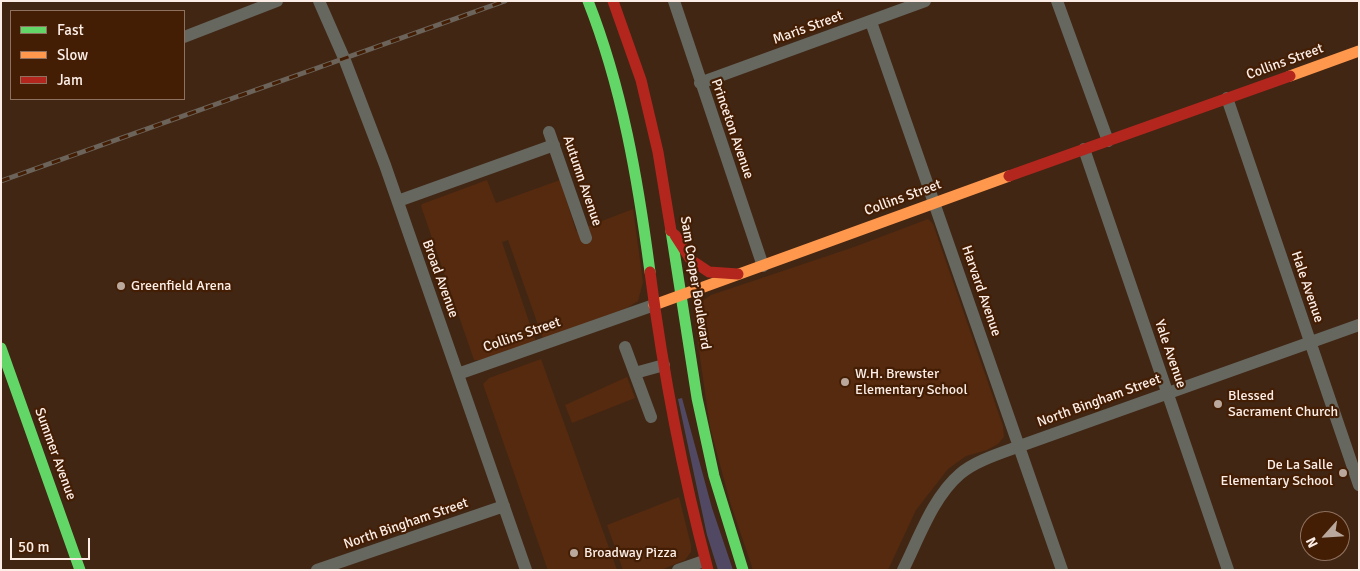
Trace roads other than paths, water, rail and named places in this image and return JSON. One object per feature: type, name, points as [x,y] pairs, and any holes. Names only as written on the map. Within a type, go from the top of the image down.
[{"type":"main road","points":[[588,1],[598,26],[620,104],[639,190],[664,365],[687,488],[706,565]]},
{"type":"main road","name":"Sam Cooper Boulevard","points":[[613,1],[642,80],[658,152],[698,398],[714,476],[743,570]]},
{"type":"main road","name":"Collins Street","points":[[654,304],[1359,51]]},
{"type":"main road","points":[[671,226],[691,260],[709,272],[738,274]]},
{"type":"main road","name":"Summer Avenue","points":[[1,348],[80,570]]},
{"type":"street","points":[[185,37],[277,1]]},
{"type":"street","name":"Broad Avenue","points":[[319,1],[348,69],[398,201],[526,570]]},
{"type":"street","name":"Princeton Avenue","points":[[674,1],[763,266]]},
{"type":"street","name":"Maris Street","points":[[700,83],[926,1]]},
{"type":"street","points":[[1057,1],[1108,141]]},
{"type":"street","name":"Harvard Avenue","points":[[871,22],[1062,570]]},
{"type":"street","name":"Hale Avenue","points":[[1227,98],[1359,484]]},
{"type":"street","name":"Autumn Avenue","points":[[549,132],[586,238]]},
{"type":"street","points":[[398,201],[554,145]]},
{"type":"street","name":"Yale Avenue","points":[[1084,149],[1228,570]]},
{"type":"street","name":"Collins Street","points":[[458,374],[654,304]]},
{"type":"street","name":"North Bingham Street","points":[[1020,446],[1359,325]]},
{"type":"street","points":[[625,347],[651,417]]},
{"type":"street","points":[[635,373],[664,365]]},
{"type":"street","points":[[903,570],[941,494],[961,473],[1020,446]]},
{"type":"street","name":"North Bingham Street","points":[[317,570],[504,506]]},
{"type":"street","points":[[678,570],[706,565]]},
{"type":"railway","points":[[1,181],[505,1]]},
{"type":"place","name":"Greenfield Arena","points":[[121,286]]},
{"type":"place","name":"W.H. Brewster Elementary School","points":[[845,382]]},
{"type":"place","name":"Blessed Sacrament Church","points":[[1218,404]]},
{"type":"place","name":"De La Salle Elementary School","points":[[1343,473]]},
{"type":"place","name":"Broadway Pizza","points":[[574,553]]}]
